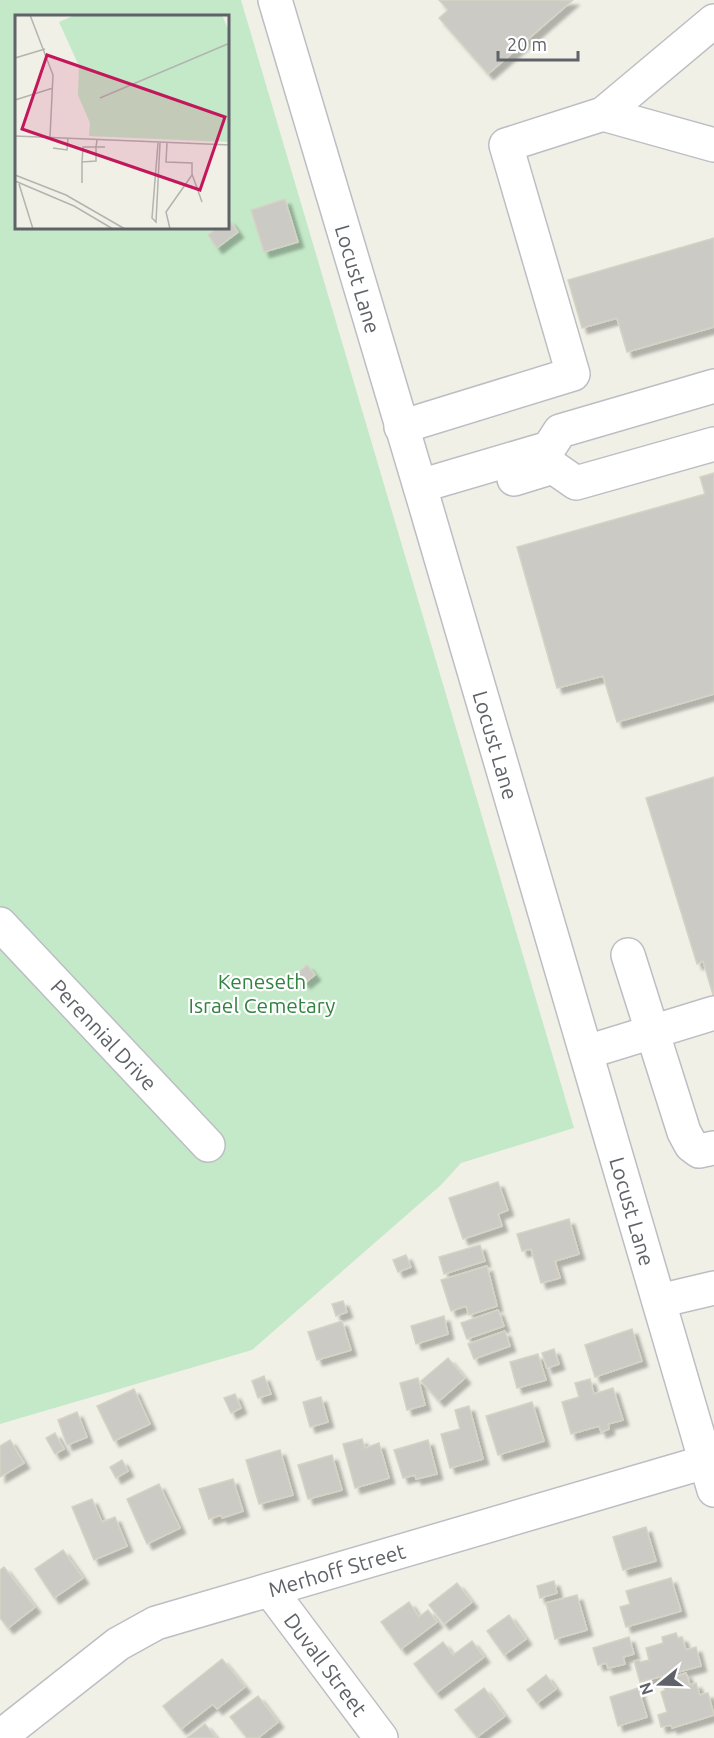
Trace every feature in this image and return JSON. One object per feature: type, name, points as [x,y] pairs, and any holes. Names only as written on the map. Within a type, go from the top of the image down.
[{"type":"street","name":"Locust Lane","points":[[275,0],[587,1052],[710,1476]]},
{"type":"street","points":[[401,427],[573,374],[506,145],[603,114],[714,21]]},
{"type":"street","points":[[603,114],[714,145]]},
{"type":"street","points":[[423,496],[549,448],[560,431],[714,386]]},
{"type":"street","points":[[423,496],[553,467],[576,483],[714,444]]},
{"type":"street","name":"Perennial Drive","points":[[0,924],[208,1145]]},
{"type":"street","points":[[628,955],[654,1031],[684,1132],[691,1145],[699,1151],[714,1148]]},
{"type":"street","points":[[587,1052],[714,1013]]},
{"type":"street","points":[[659,1301],[714,1288]]},
{"type":"street","name":"Merhoff Street","points":[[0,1737],[118,1644],[156,1623],[270,1590],[710,1476]]},
{"type":"street","name":"Duvall Street","points":[[270,1590],[381,1738]]},
{"type":"green space","name":"Keneseth Israel Cemetary","points":[[0,0],[241,0],[574,1128],[461,1163],[441,1185],[252,1350],[0,1424]]},
{"type":"building","points":[[439,0],[573,0],[488,74],[439,18],[448,10]]},
{"type":"building","points":[[285,199],[298,242],[264,252],[251,210]]},
{"type":"building","points":[[230,221],[238,232],[217,248],[208,235],[215,230],[230,230]]},
{"type":"building","points":[[714,238],[714,327],[627,352],[617,318],[582,328],[568,280]]},
{"type":"building","points":[[714,473],[714,694],[617,722],[603,676],[557,688],[517,547],[705,494],[700,477]]},
{"type":"building","points":[[714,777],[713,995],[703,961],[697,964],[646,798]]},
{"type":"building","points":[[307,965],[315,975],[305,983],[297,974]]},
{"type":"building","points":[[498,1182],[508,1210],[498,1214],[502,1226],[463,1239],[449,1198]]},
{"type":"building","points":[[569,1219],[579,1254],[555,1261],[560,1278],[541,1283],[531,1249],[522,1251],[517,1234]]},
{"type":"building","points":[[480,1245],[485,1261],[444,1274],[439,1257]]},
{"type":"building","points":[[406,1255],[411,1267],[398,1272],[393,1260]]},
{"type":"building","points":[[487,1266],[497,1306],[469,1315],[466,1306],[451,1311],[441,1280]]},
{"type":"building","points":[[343,1301],[347,1312],[336,1316],[332,1304]]},
{"type":"building","points":[[498,1310],[504,1326],[467,1339],[461,1323]]},
{"type":"building","points":[[444,1316],[448,1334],[416,1344],[411,1326]]},
{"type":"building","points":[[342,1321],[351,1350],[317,1360],[308,1332]]},
{"type":"building","points":[[632,1329],[642,1361],[595,1377],[585,1345]]},
{"type":"building","points":[[505,1331],[510,1346],[474,1359],[468,1344]]},
{"type":"building","points":[[554,1349],[559,1364],[547,1368],[542,1353]]},
{"type":"building","points":[[538,1354],[546,1380],[517,1388],[510,1362]]},
{"type":"building","points":[[448,1358],[465,1378],[439,1401],[421,1381]]},
{"type":"building","points":[[264,1376],[271,1394],[258,1398],[252,1381]]},
{"type":"building","points":[[418,1378],[425,1405],[407,1410],[400,1383]]},
{"type":"building","points":[[590,1379],[594,1394],[613,1388],[623,1420],[608,1424],[609,1429],[601,1432],[599,1426],[571,1434],[562,1402],[579,1397],[575,1383]]},
{"type":"building","points":[[134,1389],[150,1424],[114,1441],[97,1406]]},
{"type":"building","points":[[235,1394],[241,1408],[231,1413],[224,1398]]},
{"type":"building","points":[[321,1397],[328,1422],[310,1427],[303,1402]]},
{"type":"building","points":[[532,1402],[544,1441],[498,1455],[486,1416]]},
{"type":"building","points":[[469,1406],[483,1459],[450,1468],[441,1434],[460,1429],[455,1410]]},
{"type":"building","points":[[77,1412],[87,1437],[67,1445],[58,1420]]},
{"type":"building","points":[[55,1433],[64,1449],[55,1454],[46,1438]]},
{"type":"building","points":[[362,1439],[365,1448],[379,1443],[389,1478],[355,1488],[343,1444]]},
{"type":"building","points":[[10,1440],[24,1463],[0,1477],[0,1446]]},
{"type":"building","points":[[428,1440],[437,1474],[416,1479],[415,1475],[403,1478],[394,1450]]},
{"type":"building","points":[[280,1450],[293,1495],[259,1504],[246,1460]]},
{"type":"building","points":[[332,1455],[342,1490],[308,1499],[298,1465]]},
{"type":"building","points":[[122,1460],[128,1471],[116,1478],[110,1467]]},
{"type":"building","points":[[233,1479],[243,1511],[222,1518],[221,1515],[209,1519],[199,1489]]},
{"type":"building","points":[[159,1484],[180,1528],[147,1544],[127,1499]]},
{"type":"building","points":[[92,1499],[102,1522],[115,1517],[127,1546],[94,1560],[72,1507]]},
{"type":"building","points":[[646,1527],[656,1561],[623,1570],[613,1537]]},
{"type":"building","points":[[63,1550],[83,1578],[54,1598],[35,1569]]},
{"type":"building","points":[[4,1567],[35,1607],[8,1628],[0,1618],[0,1570]]},
{"type":"building","points":[[671,1578],[681,1611],[626,1627],[620,1607],[630,1604],[626,1591]]},
{"type":"building","points":[[554,1581],[557,1593],[540,1598],[537,1586]]},
{"type":"building","points":[[457,1583],[472,1602],[444,1624],[429,1605]]},
{"type":"building","points":[[577,1595],[587,1630],[555,1639],[546,1603]]},
{"type":"building","points":[[409,1602],[419,1617],[428,1610],[437,1622],[401,1649],[381,1622]]},
{"type":"building","points":[[509,1615],[526,1639],[504,1655],[487,1631]]},
{"type":"building","points":[[676,1633],[678,1638],[682,1637],[686,1650],[696,1647],[701,1666],[640,1682],[634,1661],[649,1660],[646,1648],[663,1643],[662,1637]]},
{"type":"building","points":[[629,1637],[634,1654],[623,1657],[625,1664],[608,1668],[606,1663],[598,1665],[593,1648]]},
{"type":"building","points":[[472,1641],[484,1657],[436,1693],[414,1664],[443,1642],[453,1655]]},
{"type":"building","points":[[222,1659],[245,1687],[217,1709],[213,1704],[181,1729],[163,1706]]},
{"type":"building","points":[[686,1673],[690,1685],[696,1683],[700,1695],[708,1693],[714,1715],[672,1728],[671,1725],[661,1727],[658,1715],[667,1712],[661,1692],[665,1690],[662,1681]]},
{"type":"building","points":[[546,1675],[556,1689],[537,1703],[527,1690]]},
{"type":"building","points":[[484,1688],[505,1716],[477,1737],[455,1710]]},
{"type":"building","points":[[638,1688],[647,1717],[618,1726],[610,1697]]},
{"type":"building","points":[[258,1696],[278,1722],[258,1738],[247,1738],[230,1717]]},
{"type":"building","points":[[205,1724],[216,1738],[187,1738]]}]
